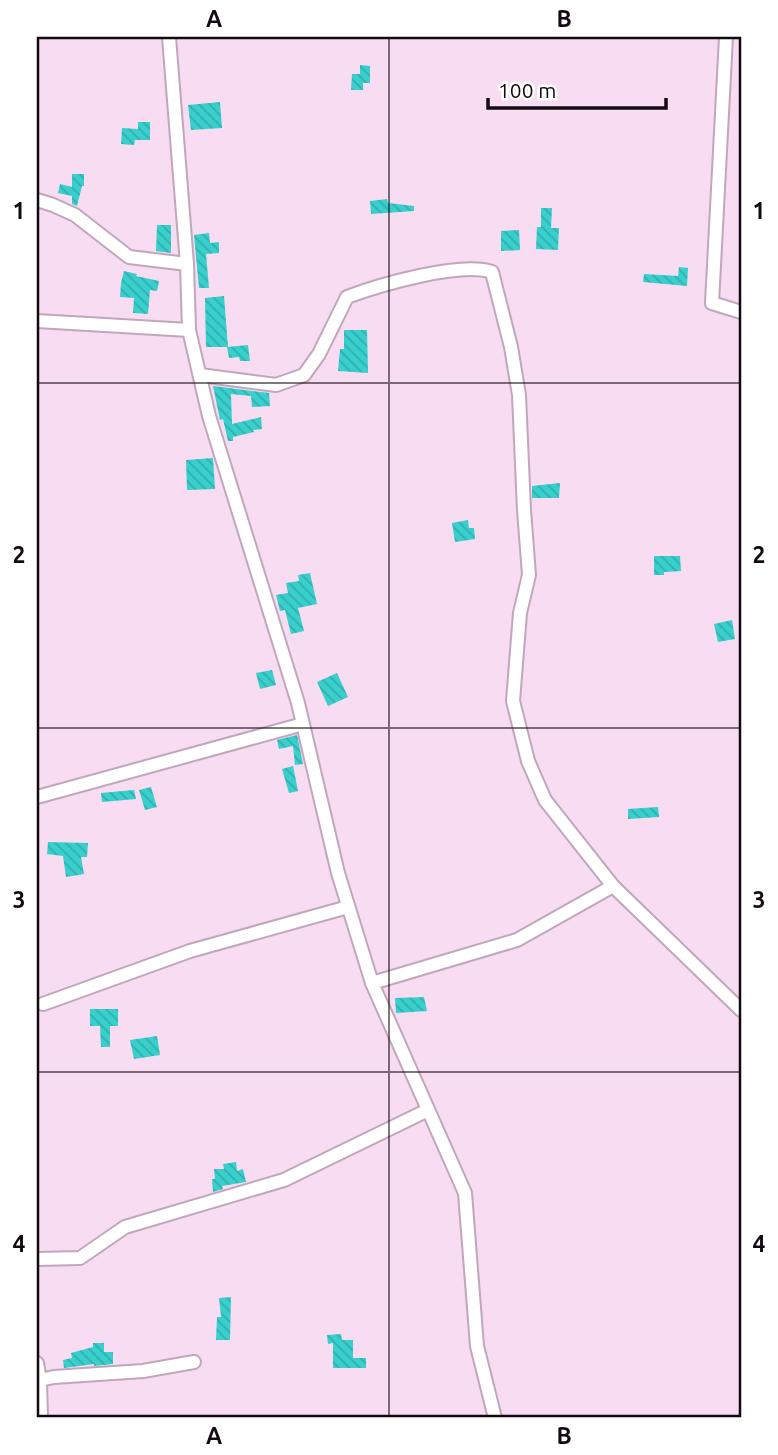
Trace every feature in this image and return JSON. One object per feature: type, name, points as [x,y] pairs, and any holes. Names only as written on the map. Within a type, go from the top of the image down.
[{"type":"street","points":[[169,37],[187,264],[188,330],[209,416],[298,703],[338,873],[372,983],[465,1193],[477,1346],[495,1418]]},
{"type":"street","points":[[726,37],[712,303],[741,312]]},
{"type":"street","points":[[37,200],[75,215],[129,257],[187,264]]},
{"type":"street","points":[[200,374],[276,385],[304,375],[319,354],[347,298],[370,289],[441,272],[482,269],[492,272],[520,395],[529,575],[520,613],[513,701],[527,761],[545,800],[613,886],[741,1010]]},
{"type":"street","points":[[37,321],[188,330]]},
{"type":"street","points":[[37,797],[303,724]]},
{"type":"street","points":[[372,983],[517,940],[613,886]]},
{"type":"street","points":[[43,1004],[190,951],[348,906]]},
{"type":"street","points":[[37,1259],[80,1258],[125,1227],[284,1180],[428,1110]]},
{"type":"street","points":[[40,1380],[144,1371],[194,1362]]},
{"type":"street","points":[[37,1363],[41,1418]]},
{"type":"building","points":[[360,65],[370,66],[370,83],[363,83],[363,90],[351,90],[352,74],[360,74]]},
{"type":"building","points":[[220,102],[222,128],[191,130],[188,105]]},
{"type":"building","points":[[138,122],[150,122],[150,140],[135,140],[134,145],[121,144],[122,128],[138,129]]},
{"type":"building","points":[[72,174],[84,174],[84,186],[77,206],[72,204],[72,196],[58,193],[60,184],[72,187]]},
{"type":"building","points":[[387,199],[388,203],[414,206],[414,211],[371,214],[370,201]]},
{"type":"building","points":[[541,208],[552,208],[551,228],[559,228],[558,250],[536,249],[537,227],[541,227]]},
{"type":"building","points":[[157,225],[171,225],[171,253],[156,251]]},
{"type":"building","points":[[519,230],[520,250],[501,251],[501,231]]},
{"type":"building","points":[[209,233],[210,243],[219,242],[219,253],[206,254],[209,288],[199,288],[194,235]]},
{"type":"building","points":[[679,267],[688,268],[687,286],[643,282],[644,274],[678,276]]},
{"type":"building","points":[[124,271],[159,281],[157,291],[150,290],[148,314],[133,313],[134,298],[120,297]]},
{"type":"building","points":[[224,296],[228,347],[206,347],[205,298]]},
{"type":"building","points":[[344,330],[367,330],[368,373],[338,371],[340,349],[344,349]]},
{"type":"building","points":[[248,345],[250,361],[240,361],[239,357],[229,358],[227,347]]},
{"type":"building","points":[[213,386],[269,393],[270,406],[252,407],[251,396],[231,394],[232,424],[261,417],[262,429],[233,437],[233,441],[228,441],[223,419],[220,420]]},
{"type":"building","points":[[213,458],[215,489],[187,490],[186,460]]},
{"type":"building","points":[[560,483],[559,498],[532,498],[532,486]]},
{"type":"building","points":[[468,520],[469,528],[474,528],[475,539],[455,542],[452,523]]},
{"type":"building","points":[[654,556],[680,556],[681,571],[654,575]]},
{"type":"building","points":[[310,573],[317,604],[298,608],[304,631],[291,634],[285,610],[280,611],[276,595],[288,593],[286,583],[299,581],[298,575]]},
{"type":"building","points":[[732,620],[735,639],[718,642],[714,624]]},
{"type":"building","points":[[272,670],[276,685],[260,689],[256,673]]},
{"type":"building","points":[[337,673],[348,697],[328,706],[317,682]]},
{"type":"building","points":[[297,735],[303,764],[295,765],[293,746],[279,749],[277,740]]},
{"type":"building","points":[[293,766],[298,791],[289,793],[282,769]]},
{"type":"building","points":[[151,787],[157,807],[145,810],[139,790]]},
{"type":"building","points":[[134,790],[136,799],[102,802],[101,793]]},
{"type":"building","points":[[658,807],[659,817],[628,819],[628,809]]},
{"type":"building","points":[[48,842],[88,843],[87,857],[81,857],[84,874],[66,877],[63,856],[47,854]]},
{"type":"building","points":[[424,997],[427,1011],[396,1013],[395,998]]},
{"type":"building","points":[[90,1009],[118,1009],[118,1026],[110,1026],[110,1047],[101,1047],[100,1026],[90,1026]]},
{"type":"building","points":[[157,1036],[160,1055],[134,1059],[130,1040]]},
{"type":"building","points":[[236,1162],[237,1171],[243,1169],[246,1182],[222,1186],[223,1189],[213,1192],[214,1169],[224,1169],[223,1164]]},
{"type":"building","points":[[231,1297],[230,1340],[216,1340],[217,1317],[221,1317],[219,1298]]},
{"type":"building","points":[[341,1334],[342,1340],[353,1340],[353,1358],[366,1358],[366,1368],[333,1368],[333,1343],[328,1344],[327,1335]]},
{"type":"building","points":[[93,1343],[104,1343],[104,1352],[113,1352],[113,1364],[64,1368],[63,1360],[72,1358],[71,1353],[93,1347]]}]
